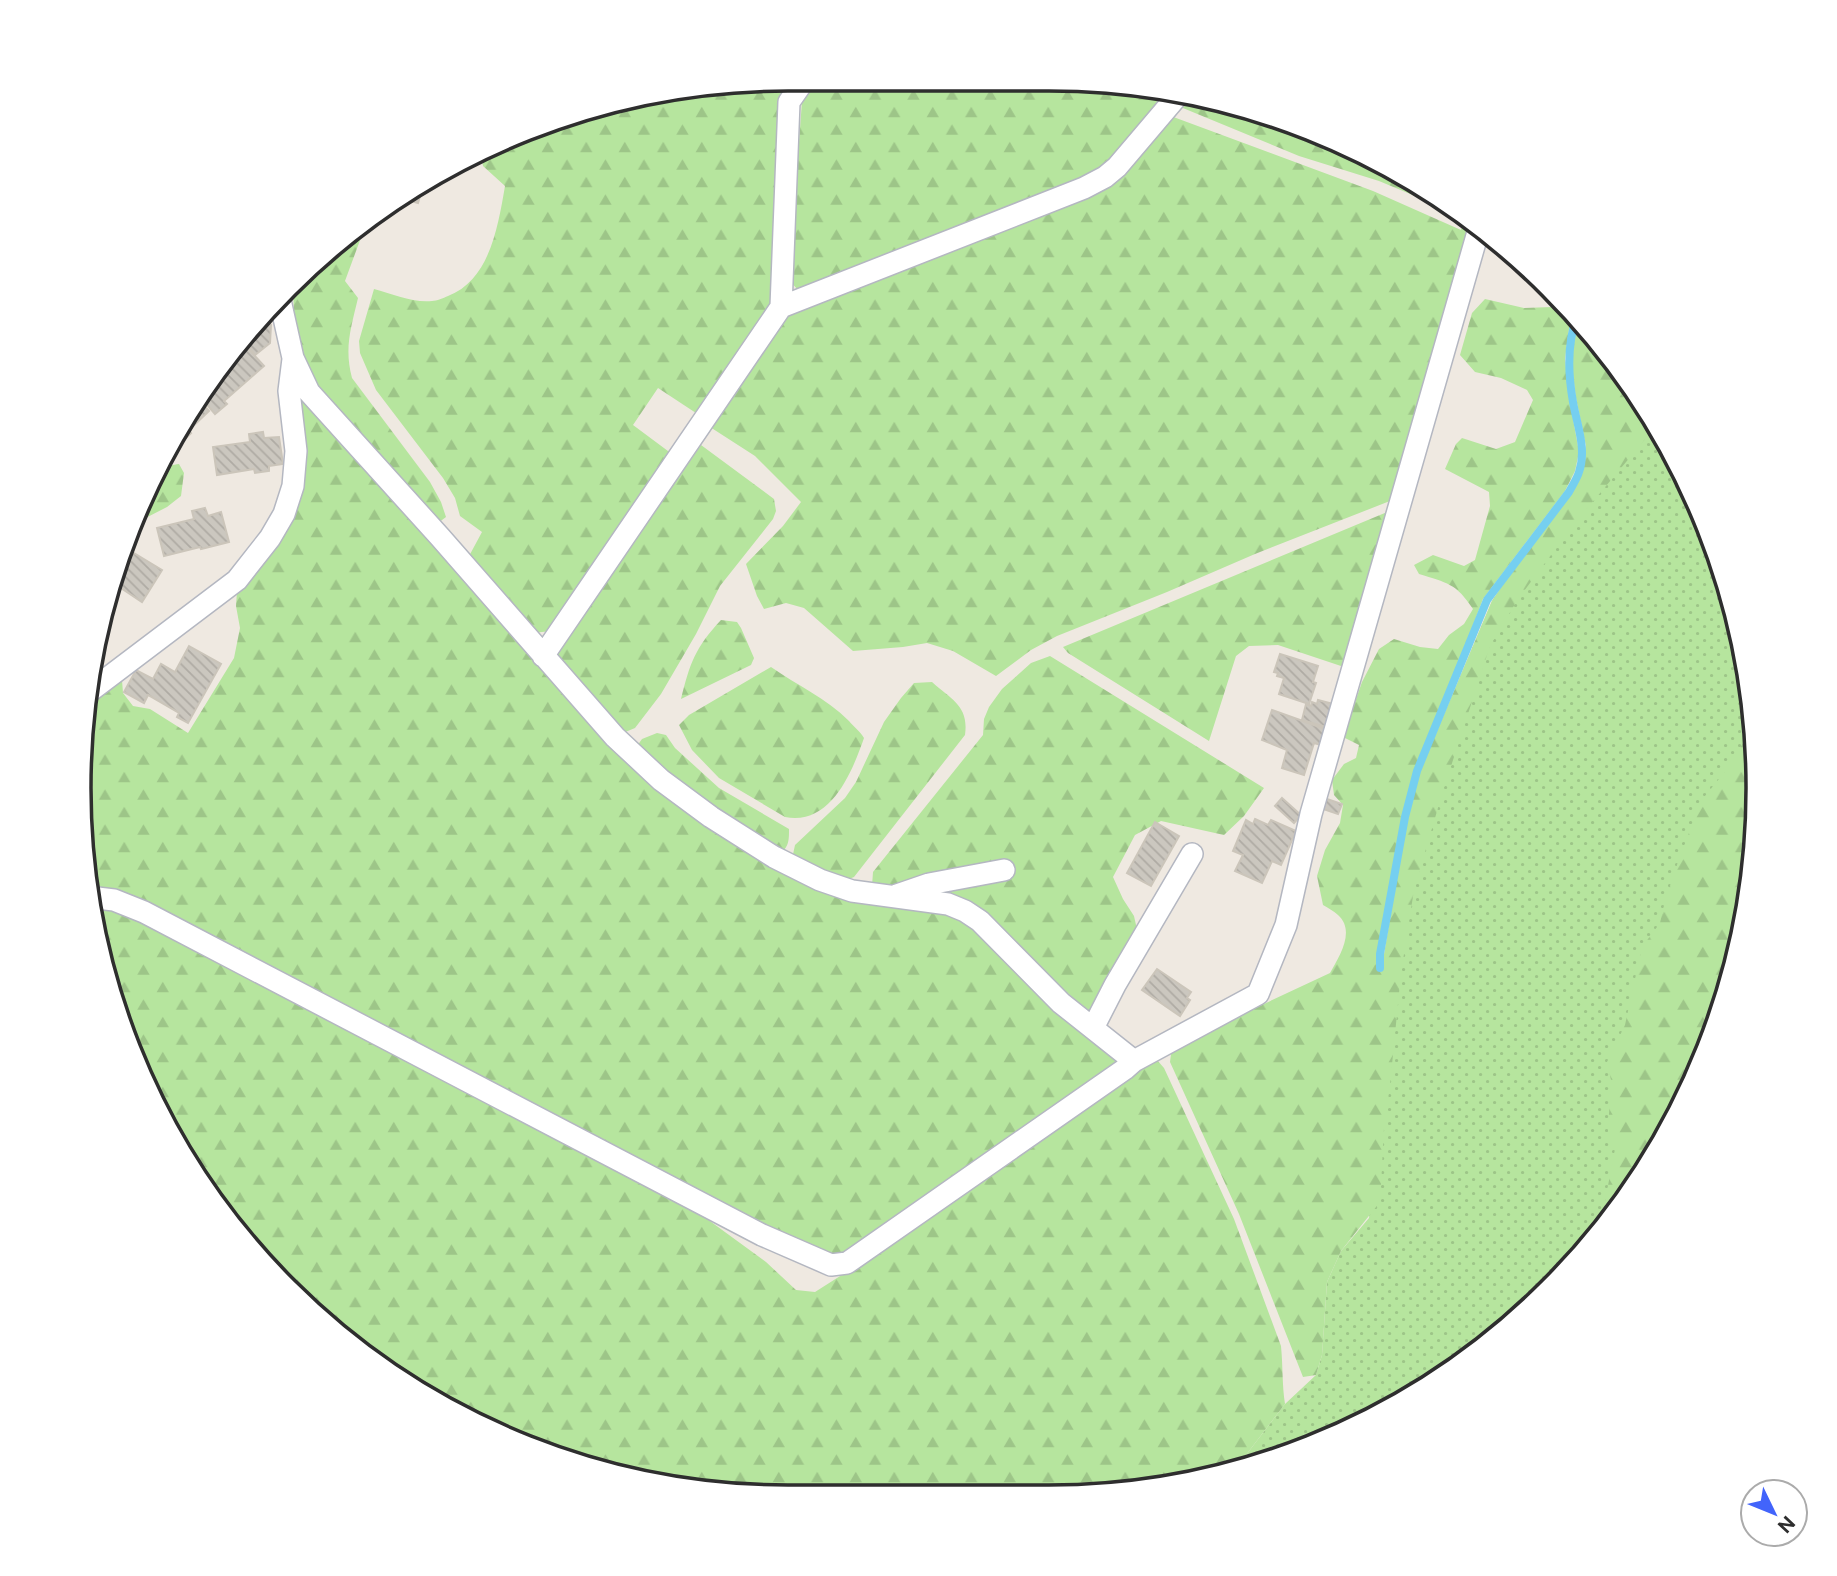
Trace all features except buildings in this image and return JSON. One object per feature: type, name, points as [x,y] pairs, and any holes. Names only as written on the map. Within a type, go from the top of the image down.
[{"type":"street","points":[[543,656],[780,307],[789,103],[797,91]]},
{"type":"street","points":[[780,307],[1084,188],[1117,167],[1173,102]]},
{"type":"street","points":[[100,898],[114,900],[144,912],[652,1176],[715,1212],[831,1265],[847,1263],[1134,1061],[1258,995],[1286,925],[1311,814],[1476,238]]},
{"type":"street","points":[[282,309],[293,358],[309,392],[615,737],[661,780],[710,817],[774,857],[820,880],[852,891],[948,904],[965,911],[980,921],[1061,1003],[1134,1061]]},
{"type":"street","points":[[99,684],[237,580],[270,538],[284,513],[293,486],[296,451],[289,391],[293,358]]},
{"type":"street","points":[[1093,1028],[1115,985],[1192,855]]},
{"type":"street","points":[[893,896],[929,884],[1004,870]]},
{"type":"green space","points":[[788,91],[781,101],[770,303],[699,415],[658,388],[633,425],[672,454],[551,631],[533,633],[468,558],[482,532],[460,516],[455,498],[443,478],[376,390],[360,353],[359,341],[374,289],[410,299],[434,301],[462,288],[474,278],[483,265],[495,234],[505,186],[483,166],[482,162],[564,128],[652,104],[742,92]]},
{"type":"green space","points":[[809,91],[1095,92],[1161,100],[1111,162],[1094,176],[798,290],[789,280],[802,101]]},
{"type":"green space","points":[[1180,103],[1185,104],[1229,115],[1316,144],[1398,184],[1421,198],[1379,181],[1299,156],[1178,106]]},
{"type":"green space","points":[[1168,115],[1373,191],[1461,230],[1462,227],[1472,235],[1395,499],[1057,636],[1031,650],[996,676],[953,651],[927,643],[853,651],[804,608],[786,603],[764,609],[746,564],[783,526],[801,502],[755,456],[710,427],[787,312],[1085,195]]},
{"type":"green space","points":[[361,237],[345,281],[358,298],[349,347],[352,378],[430,482],[446,517],[438,523],[320,391],[306,362],[294,316],[293,297]]},
{"type":"green space","points":[[1485,299],[1524,308],[1552,307],[1570,325],[1565,359],[1579,452],[1575,471],[1565,491],[1483,599],[1414,770],[1402,817],[1377,956],[1381,972],[1407,817],[1420,772],[1492,601],[1572,493],[1582,473],[1586,445],[1571,358],[1575,331],[1629,401],[1649,434],[1575,523],[1518,599],[1490,646],[1414,890],[1401,973],[1384,1128],[1381,1185],[1376,1207],[1341,1251],[1327,1282],[1322,1355],[1316,1375],[1303,1377],[1239,1214],[1170,1062],[1172,1047],[1330,973],[1338,959],[1346,929],[1338,915],[1323,905],[1317,876],[1325,850],[1340,823],[1343,805],[1334,795],[1332,780],[1344,764],[1356,758],[1359,745],[1343,737],[1362,682],[1379,649],[1394,639],[1438,649],[1449,635],[1464,624],[1473,609],[1467,600],[1450,585],[1419,574],[1414,565],[1433,555],[1464,566],[1475,560],[1490,506],[1489,492],[1445,469],[1456,444],[1462,438],[1496,449],[1515,442],[1533,400],[1527,390],[1501,378],[1475,372],[1460,355],[1472,313]]},
{"type":"green space","points":[[1575,331],[1629,401],[1674,480],[1709,564],[1733,652],[1745,742],[1745,834],[1733,924],[1722,968],[1693,1055],[1653,1136],[1602,1212],[1542,1281],[1473,1341],[1398,1392],[1316,1432],[1245,1456],[1285,1404],[1316,1375],[1322,1355],[1327,1282],[1341,1251],[1369,1218],[1407,817],[1420,772],[1492,601],[1572,493],[1582,473],[1586,445],[1571,358]]},
{"type":"green space","points":[[296,389],[531,654],[769,862],[946,911],[965,919],[1049,1002],[1120,1064],[847,1256],[831,1258],[100,896],[92,834],[91,788],[97,698],[122,680],[123,693],[133,706],[150,709],[188,733],[234,658],[240,628],[236,606],[237,591],[284,523]]},
{"type":"green space","points":[[701,445],[774,499],[776,511],[773,519],[720,586],[661,694],[635,728],[623,733],[559,661],[557,651]]},
{"type":"green space","points":[[179,464],[184,473],[181,496],[145,518],[163,480],[170,466]]},
{"type":"green space","points":[[1392,510],[1347,668],[1278,645],[1249,646],[1236,656],[1209,741],[1068,653],[1063,647]]},
{"type":"green space","points":[[721,620],[737,622],[741,628],[754,658],[751,665],[681,699],[695,656]]},
{"type":"green space","points":[[1050,656],[1264,788],[1244,816],[1224,835],[1161,821],[1135,835],[1113,877],[1134,916],[1138,934],[1089,1013],[985,916],[872,886],[873,872],[983,735],[984,719],[1002,689],[1031,663]]},
{"type":"green space","points":[[771,667],[831,706],[864,738],[853,766],[837,794],[815,813],[801,818],[785,817],[719,778],[692,750],[679,725],[689,715]]},
{"type":"green space","points":[[932,682],[962,710],[966,725],[965,735],[854,877],[844,881],[792,859],[795,845],[845,798],[856,782],[884,722],[901,698],[914,683]]},
{"type":"green space","points":[[657,733],[666,735],[675,748],[719,788],[789,829],[784,850],[781,853],[713,810],[637,746],[642,739]]},
{"type":"green space","points":[[1745,740],[1745,834],[1733,924],[1722,968],[1693,1055],[1674,1096],[1629,1175],[1603,1210],[1615,1149],[1608,1132],[1611,1080],[1607,1062],[1625,1025],[1642,947],[1660,923],[1678,862],[1701,801],[1731,764]]},
{"type":"green space","points":[[101,907],[141,920],[703,1216],[766,1262],[796,1290],[815,1292],[848,1271],[1127,1077],[1157,1060],[1164,1068],[1234,1219],[1281,1346],[1285,1404],[1245,1456],[1185,1472],[1095,1484],[742,1484],[652,1472],[564,1448],[521,1432],[439,1392],[364,1341],[295,1281],[235,1212],[184,1136],[144,1055],[115,968]]},
{"type":"waterway","points":[[1380,968],[1380,954],[1405,817],[1417,771],[1487,600],[1569,492],[1579,472],[1582,446],[1569,370],[1573,329]]}]
